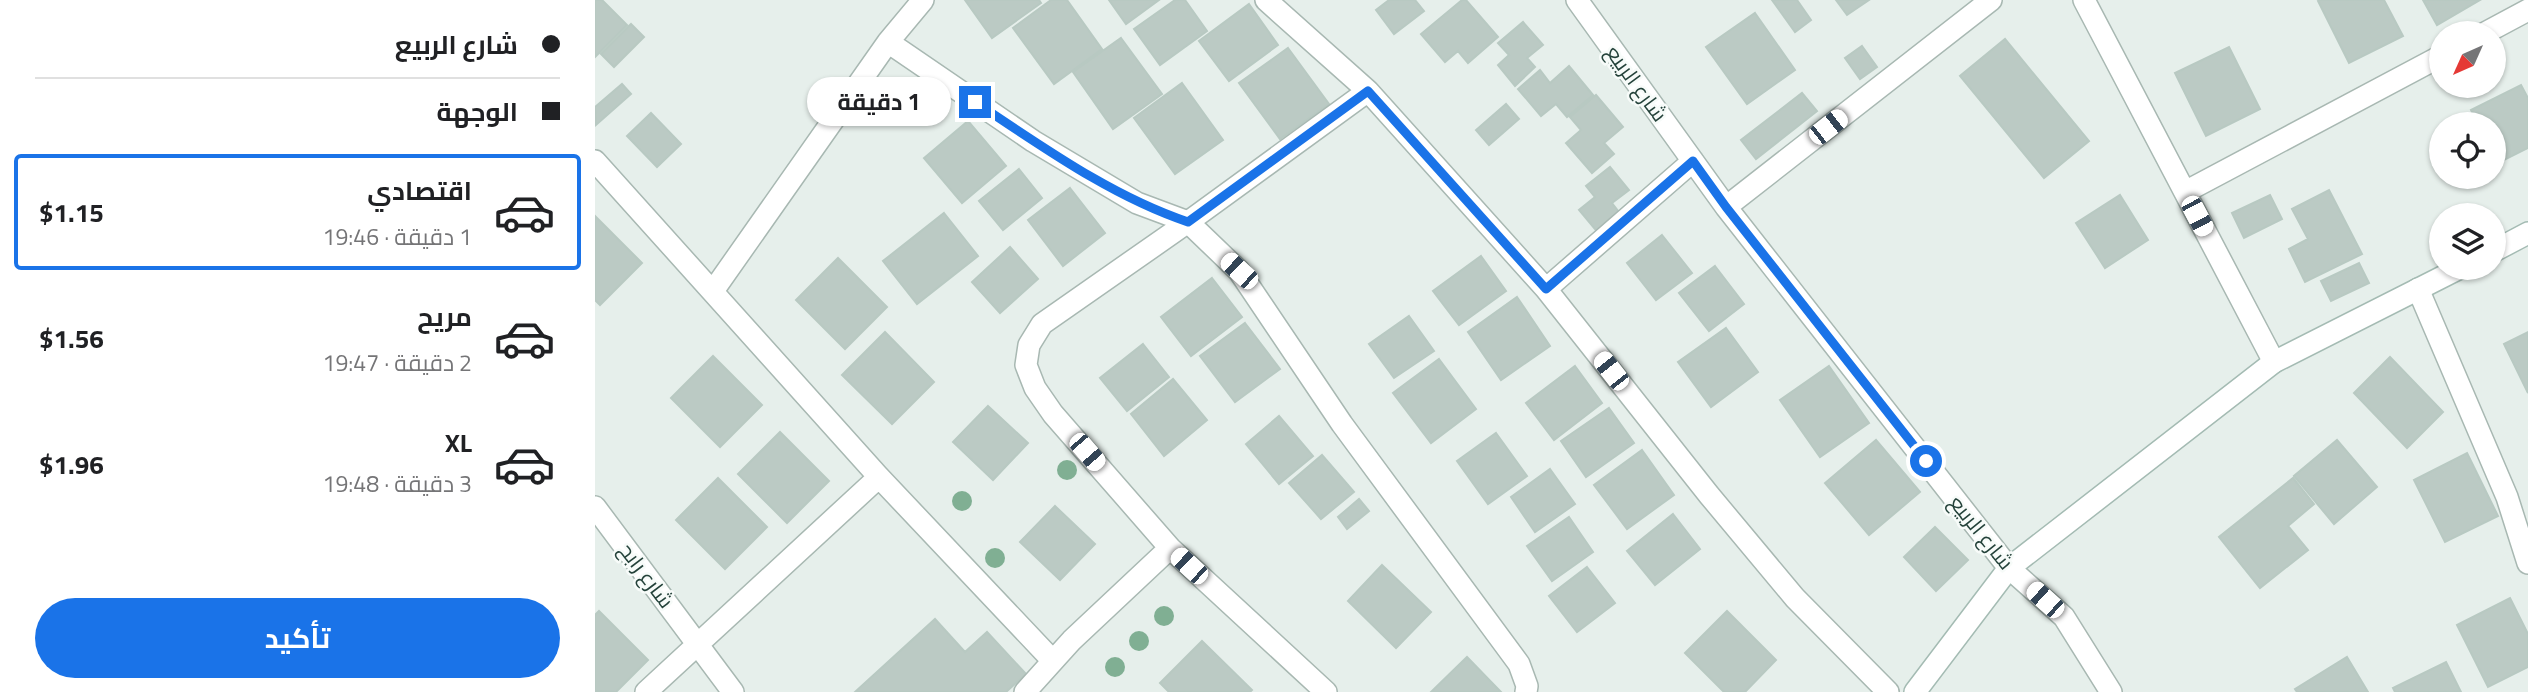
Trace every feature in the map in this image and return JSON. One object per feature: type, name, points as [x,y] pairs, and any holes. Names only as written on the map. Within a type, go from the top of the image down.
[{"type":"street","points":[[713,291],[888,42],[923,0]]},
{"type":"street","points":[[1266,0],[1368,91],[1546,289],[1709,495],[1795,598],[1888,692]]},
{"type":"street","points":[[1726,207],[1991,0]]},
{"type":"street","points":[[2084,0],[2274,362]]},
{"type":"street","name":"شارع الربيع","points":[[1579,1],[1726,207],[2009,568],[2064,617],[2111,692]]},
{"type":"street","points":[[2506,22],[2528,10]]},
{"type":"street","points":[[888,42],[1033,141],[1137,203],[1188,222],[1239,271],[1342,424],[1520,664],[1527,686],[1526,692]]},
{"type":"street","points":[[2185,192],[2429,62]]},
{"type":"street","points":[[1326,692],[1170,548],[1053,414],[1035,388],[1026,365],[1029,345],[1042,324],[1368,91]]},
{"type":"street","points":[[595,161],[879,477],[1053,661]]},
{"type":"street","points":[[1546,289],[1693,161]]},
{"type":"street","points":[[2506,245],[2528,233]]},
{"type":"street","points":[[1915,692],[2009,568],[2274,362],[2437,280]]},
{"type":"street","points":[[2419,289],[2507,497],[2528,563]]},
{"type":"street","points":[[646,692],[879,477]]},
{"type":"street","name":"شارع رابح","points":[[595,507],[733,692]]},
{"type":"street","points":[[1025,692],[1072,640],[1170,548]]},
{"type":"building","points":[[595,0],[602,0],[627,25],[595,57]]},
{"type":"building","points":[[965,0],[1039,0],[1041,3],[992,38]]},
{"type":"building","points":[[1051,0],[1067,0],[1102,49],[1054,84],[1013,28]]},
{"type":"building","points":[[1109,0],[1159,0],[1126,24]]},
{"type":"building","points":[[1175,0],[1185,0],[1207,31],[1160,65],[1134,29]]},
{"type":"building","points":[[1389,0],[1415,0],[1424,11],[1394,34],[1376,10]]},
{"type":"building","points":[[1462,0],[1466,0],[1498,37],[1468,63],[1458,51],[1445,62],[1421,34]]},
{"type":"building","points":[[1772,0],[1797,0],[1811,20],[1795,32]]},
{"type":"building","points":[[1836,0],[1869,0],[1847,15]]},
{"type":"building","points":[[2384,0],[2403,36],[2349,63],[2318,1]]},
{"type":"building","points":[[2423,0],[2480,0],[2444,21],[2435,21]]},
{"type":"building","points":[[1249,4],[1278,45],[1229,81],[1199,41]]},
{"type":"building","points":[[1755,13],[1795,70],[1747,104],[1706,47]]},
{"type":"building","points":[[1523,22],[1543,45],[1527,58],[1535,67],[1515,86],[1498,65],[1509,55],[1498,43]]},
{"type":"building","points":[[631,24],[644,37],[614,67],[601,54]]},
{"type":"building","points":[[1121,38],[1162,94],[1113,129],[1073,72]]},
{"type":"building","points":[[2005,39],[2089,141],[2044,178],[1960,76]]},
{"type":"building","points":[[1862,46],[1877,67],[1860,79],[1845,58]]},
{"type":"building","points":[[2229,47],[2260,109],[2206,136],[2175,73]]},
{"type":"building","points":[[1288,48],[1329,104],[1280,139],[1239,83]]},
{"type":"building","points":[[1569,66],[1593,95],[1567,117],[1556,104],[1541,116],[1518,89],[1540,70],[1550,83]]},
{"type":"building","points":[[1182,83],[1223,140],[1175,174],[1134,118]]},
{"type":"building","points":[[622,84],[631,94],[596,125],[595,107]]},
{"type":"building","points":[[2521,85],[2528,98],[2528,148],[2506,159],[2506,112],[2471,110],[2495,98],[2506,98],[2506,92]]},
{"type":"building","points":[[1802,93],[1817,111],[1756,159],[1741,140]]},
{"type":"building","points":[[1596,95],[1623,127],[1604,143],[1614,154],[1592,173],[1566,143],[1581,130],[1570,117]]},
{"type":"building","points":[[1506,104],[1519,119],[1489,145],[1476,130]]},
{"type":"building","points":[[651,113],[681,144],[657,167],[627,136]]},
{"type":"building","points":[[968,121],[1006,166],[962,203],[924,158]]},
{"type":"building","points":[[1610,167],[1629,190],[1612,203],[1622,216],[1600,235],[1579,210],[1595,197],[1586,186]]},
{"type":"building","points":[[1019,169],[1042,198],[1003,230],[979,201]]},
{"type":"building","points":[[1070,188],[1105,233],[1063,266],[1028,220]]},
{"type":"building","points":[[2329,190],[2362,254],[2305,282],[2289,249],[2308,239],[2292,209]]},
{"type":"building","points":[[2120,195],[2148,240],[2105,268],[2076,223]]},
{"type":"building","points":[[2270,195],[2282,219],[2244,238],[2232,213]]},
{"type":"building","points":[[944,213],[978,256],[917,304],[883,261]]},
{"type":"building","points":[[595,216],[642,263],[600,305],[595,300]]},
{"type":"building","points":[[1662,235],[1692,273],[1656,300],[1627,263]]},
{"type":"building","points":[[1010,247],[1038,279],[1000,313],[972,282]]},
{"type":"building","points":[[1481,256],[1506,291],[1459,325],[1433,291]]},
{"type":"building","points":[[838,258],[887,307],[845,349],[796,300]]},
{"type":"building","points":[[2359,263],[2369,283],[2331,301],[2321,281]]},
{"type":"building","points":[[1715,266],[1744,304],[1709,331],[1679,293]]},
{"type":"building","points":[[1212,278],[1242,317],[1191,356],[1161,317]]},
{"type":"building","points":[[1517,297],[1550,346],[1501,380],[1468,332]]},
{"type":"building","points":[[1409,316],[1434,351],[1394,378],[1369,344]]},
{"type":"building","points":[[1245,323],[1280,369],[1235,402],[1200,356]]},
{"type":"building","points":[[1726,328],[1758,372],[1711,407],[1678,362]]},
{"type":"building","points":[[885,332],[934,382],[892,424],[842,375]]},
{"type":"building","points":[[2528,332],[2528,393],[2504,344]]},
{"type":"building","points":[[1143,344],[1169,377],[1127,411],[1100,378]]},
{"type":"building","points":[[713,356],[762,405],[720,447],[671,398]]},
{"type":"building","points":[[2390,357],[2443,412],[2407,448],[2354,393]]},
{"type":"building","points":[[1439,359],[1476,409],[1431,443],[1393,393]]},
{"type":"building","points":[[1575,366],[1602,403],[1554,440],[1526,403]]},
{"type":"building","points":[[1829,366],[1869,423],[1820,457],[1780,400]]},
{"type":"building","points":[[1173,379],[1207,420],[1164,456],[1131,414]]},
{"type":"building","points":[[988,406],[1028,443],[993,480],[953,442]]},
{"type":"building","points":[[1609,408],[1634,443],[1586,477],[1561,441]]},
{"type":"building","points":[[1279,416],[1313,456],[1279,484],[1246,444]]},
{"type":"building","points":[[780,432],[829,481],[787,523],[738,474]]},
{"type":"building","points":[[1496,433],[1527,476],[1488,504],[1457,461]]},
{"type":"building","points":[[1876,440],[1920,492],[1869,535],[1825,483]]},
{"type":"building","points":[[2337,440],[2377,487],[2334,524],[2294,476]]},
{"type":"building","points":[[1642,450],[1674,495],[1627,529],[1594,485]]},
{"type":"building","points":[[2467,453],[2498,516],[2445,542],[2414,480]]},
{"type":"building","points":[[1322,455],[1354,492],[1321,519],[1289,483]]},
{"type":"building","points":[[1550,469],[1575,504],[1535,532],[1511,497]]},
{"type":"building","points":[[718,478],[767,527],[725,569],[676,520]]},
{"type":"building","points":[[2293,478],[2314,504],[2288,526],[2308,550],[2260,588],[2219,537]]},
{"type":"building","points":[[1359,499],[1369,511],[1347,529],[1338,517]]},
{"type":"building","points":[[1055,506],[1095,544],[1060,580],[1020,542]]},
{"type":"building","points":[[1673,514],[1700,549],[1655,585],[1627,551]]},
{"type":"building","points":[[1569,517],[1593,552],[1552,581],[1527,546]]},
{"type":"building","points":[[1935,527],[1968,560],[1936,591],[1904,557]]},
{"type":"building","points":[[1382,565],[1431,612],[1396,648],[1348,601]]},
{"type":"building","points":[[1587,567],[1615,603],[1577,632],[1549,596]]},
{"type":"building","points":[[2510,598],[2528,634],[2528,667],[2488,687],[2457,625]]},
{"type":"building","points":[[599,611],[648,660],[616,692],[595,691],[595,615]]},
{"type":"building","points":[[1727,611],[1776,660],[1745,692],[1724,692],[1685,653]]},
{"type":"building","points":[[935,619],[965,652],[987,632],[1026,674],[1006,692],[855,692]]},
{"type":"building","points":[[1202,641],[1252,690],[1250,692],[1169,692],[1160,683]]},
{"type":"building","points":[[1467,657],[1501,692],[1431,692]]},
{"type":"building","points":[[2347,657],[2368,692],[2297,692],[2295,689]]},
{"type":"building","points":[[2446,662],[2461,692],[2395,692],[2393,688]]},
{"type":"route","points":[[975,102],[1033,141],[1137,203],[1188,222],[1368,91],[1546,289],[1693,161],[1726,207],[1926,461]]}]
